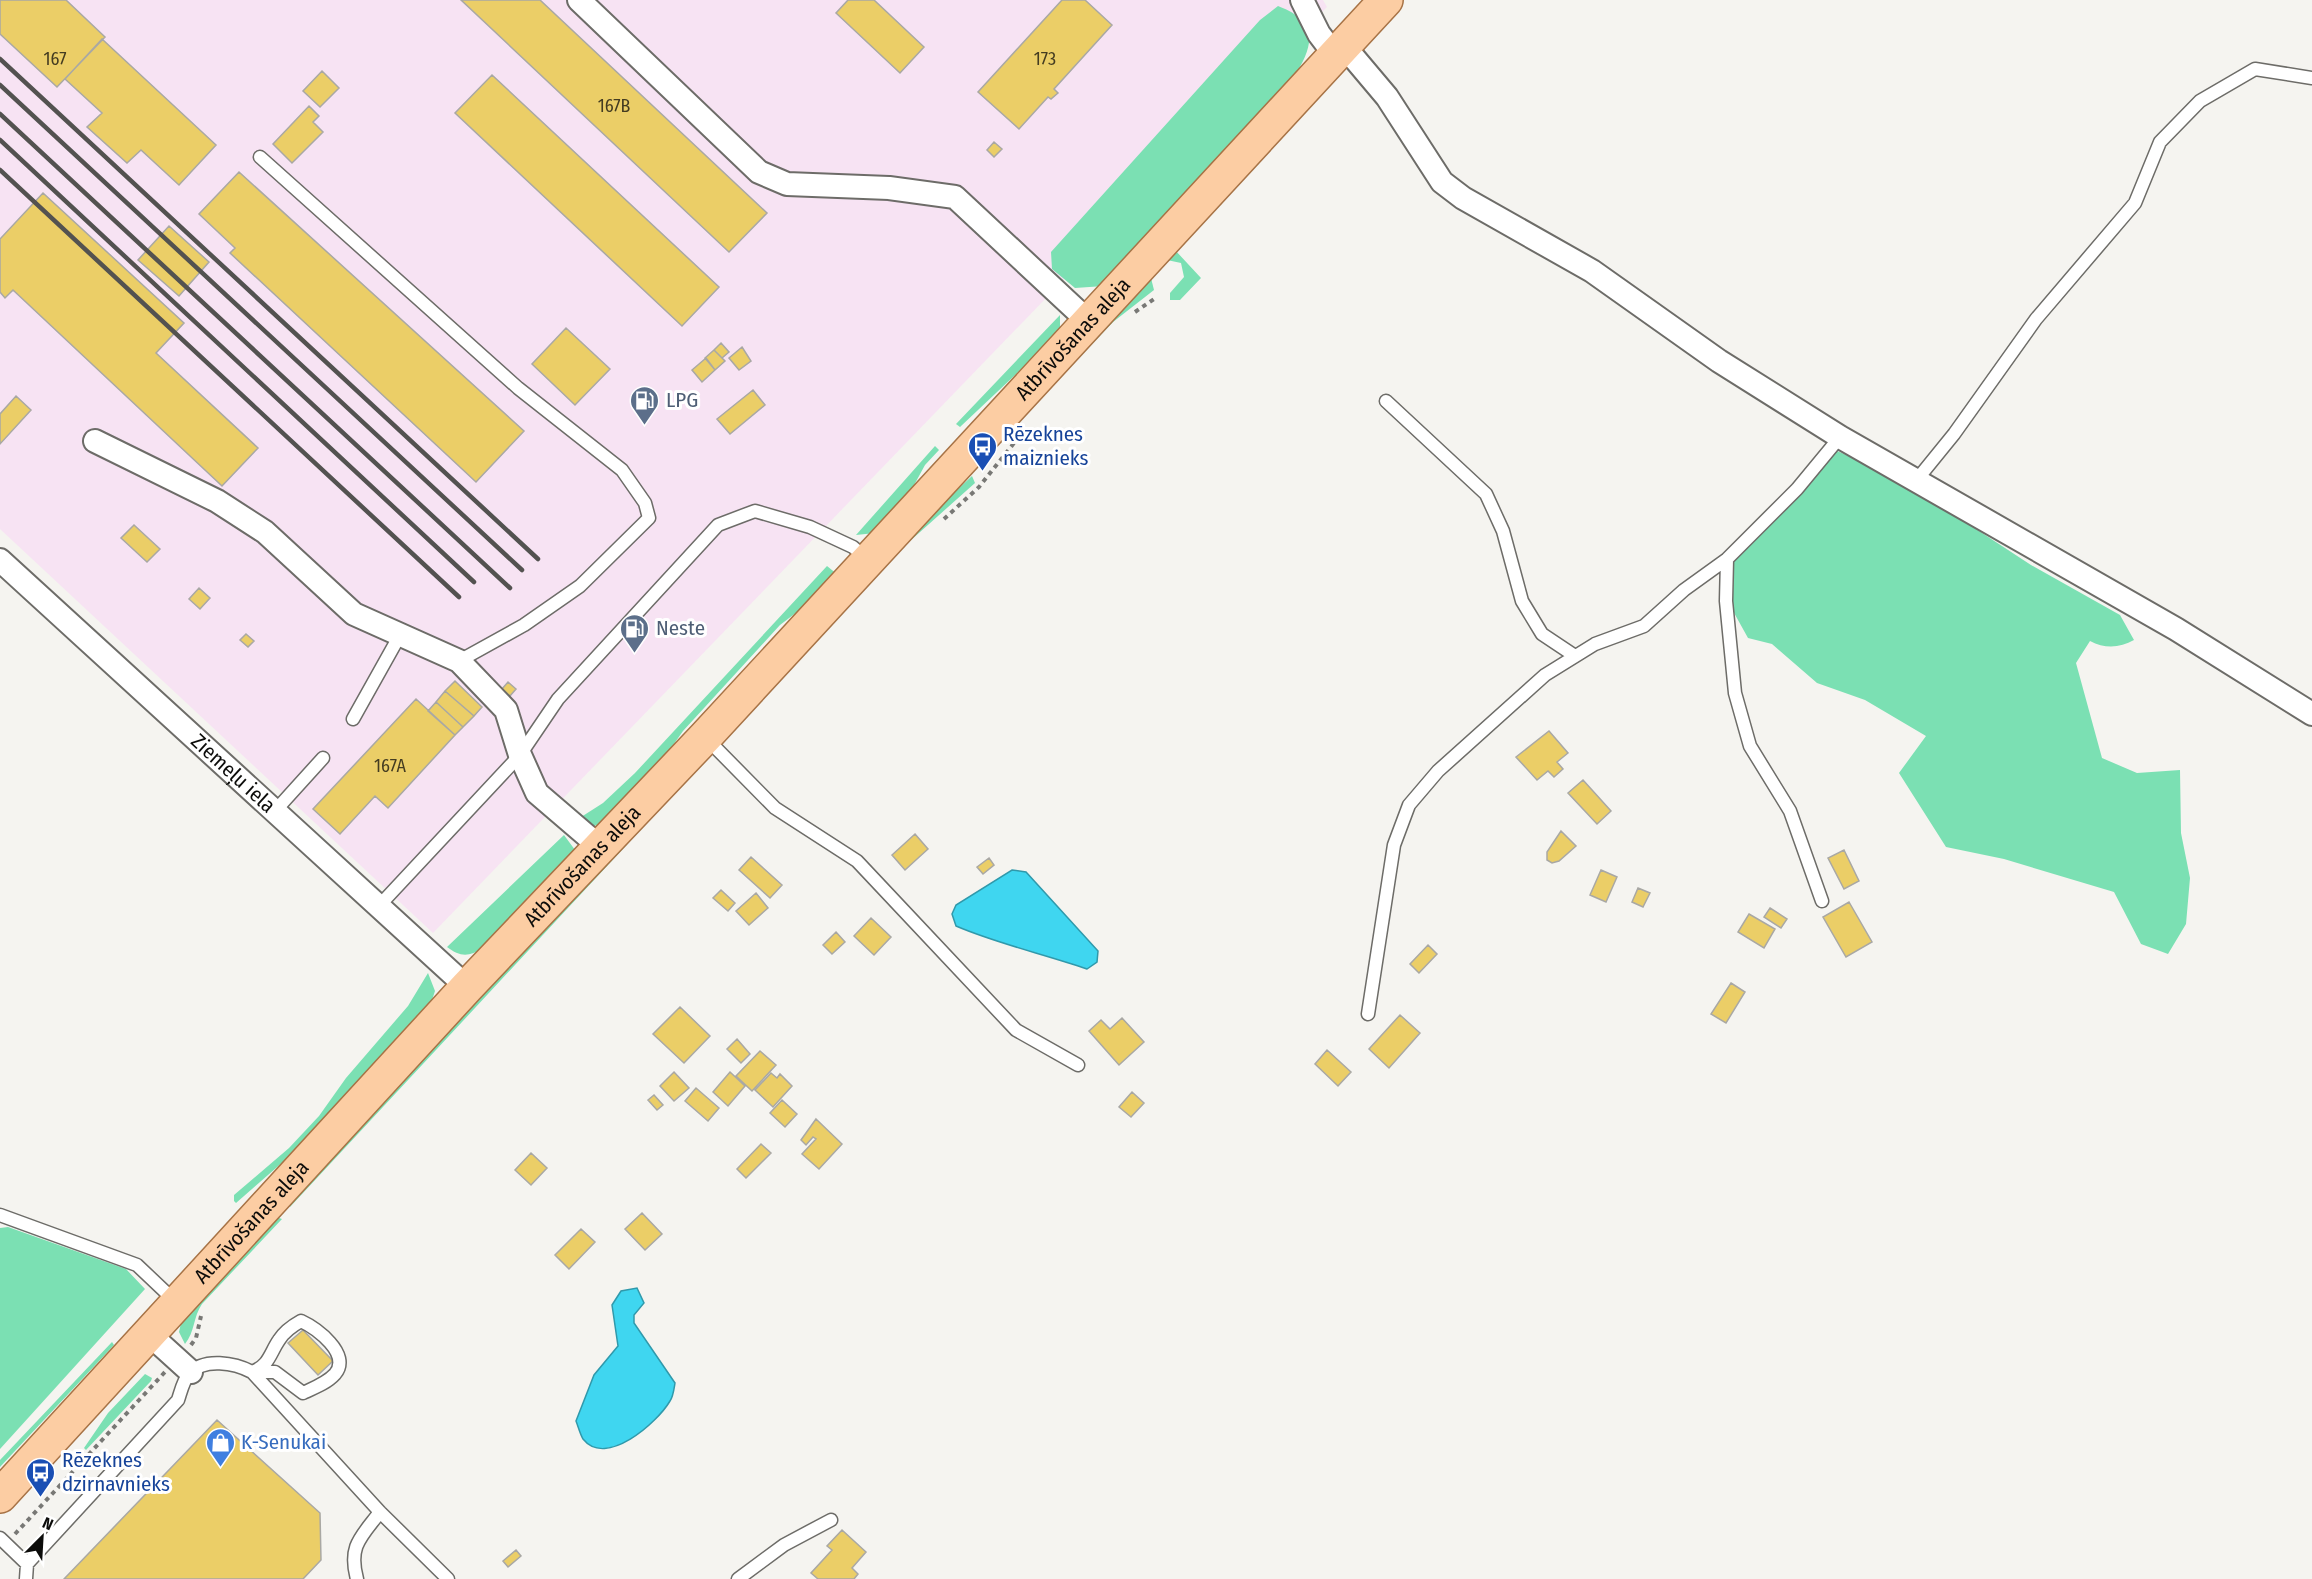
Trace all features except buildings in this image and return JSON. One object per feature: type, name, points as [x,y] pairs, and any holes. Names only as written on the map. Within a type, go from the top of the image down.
[{"type":"main road","name":"Atbrīvošanas aleja","points":[[0,1496],[467,987],[705,737],[1386,0]]},
{"type":"street","points":[[579,0],[759,172],[787,184],[889,188],[955,197],[1088,321]]},
{"type":"street","points":[[1302,0],[1319,34],[1388,97],[1428,165],[1452,191],[1592,271],[1719,361],[1840,437],[2176,629],[2312,714]]},
{"type":"street","points":[[95,441],[236,513],[265,532],[354,614],[459,661],[506,710],[520,755],[537,793],[600,847]]},
{"type":"street","name":"Ziemeļu iela","points":[[0,560],[467,987]]},
{"type":"street","points":[[149,1334],[190,1372]]},
{"type":"lane","points":[[1916,482],[1954,434],[2036,319],[2135,203],[2160,142],[2184,117],[2200,101],[2255,69],[2312,78]]},
{"type":"lane","points":[[260,157],[518,388],[622,470],[645,503],[649,518],[580,586],[524,625],[459,661]]},
{"type":"lane","points":[[1386,401],[1486,494],[1503,531],[1522,601],[1542,634],[1575,656]]},
{"type":"lane","points":[[1368,1014],[1394,845],[1409,805],[1438,771],[1545,675],[1595,644],[1644,626],[1684,590],[1727,559],[1797,489],[1840,437]]},
{"type":"lane","points":[[378,907],[520,755],[558,699],[718,525],[756,511],[810,527],[853,547],[868,559]]},
{"type":"lane","points":[[1727,559],[1726,601],[1735,693],[1750,746],[1790,811],[1822,901]]},
{"type":"lane","points":[[353,719],[400,635]]},
{"type":"lane","points":[[705,737],[775,808],[857,861],[1016,1030],[1078,1065]]},
{"type":"lane","points":[[274,811],[323,758]]},
{"type":"lane","points":[[0,1215],[137,1265],[177,1303]]},
{"type":"lane","points":[[26,1579],[27,1564],[178,1400],[190,1372],[206,1364],[232,1364],[252,1372],[276,1372],[303,1393],[319,1386],[336,1373],[340,1362],[334,1348],[316,1328],[301,1321],[278,1340],[273,1354],[262,1368],[252,1372]]},
{"type":"lane","points":[[252,1372],[380,1512],[448,1579]]},
{"type":"lane","points":[[357,1579],[351,1558],[359,1540],[380,1512]]},
{"type":"lane","points":[[738,1579],[784,1545],[831,1520]]},
{"type":"lane","points":[[0,1538],[27,1564]]},
{"type":"shaded area","points":[[0,0],[1323,0],[1327,7],[433,933],[0,529]]},
{"type":"green space","points":[[1278,6],[1292,12],[1301,20],[1307,27],[1309,36],[1305,56],[1293,78],[1104,286],[1075,288],[1052,269],[1051,252],[1260,20]]},
{"type":"green space","points":[[1175,250],[1201,278],[1180,300],[1170,300],[1170,293],[1184,277],[1181,263],[1167,260],[1151,278],[1154,290],[1113,322],[1076,361],[1075,356]]},
{"type":"green space","points":[[1060,315],[1060,327],[1050,342],[960,427],[956,424]]},
{"type":"green space","points":[[935,446],[939,450],[925,465],[907,498],[875,533],[856,535]]},
{"type":"green space","points":[[1835,450],[1898,478],[2031,565],[2120,615],[2134,640],[2112,647],[2090,641],[2076,663],[2102,758],[2137,773],[2180,770],[2181,833],[2190,878],[2186,924],[2168,954],[2141,944],[2114,892],[2004,859],[1946,847],[1899,773],[1926,736],[1865,700],[1817,683],[1772,644],[1748,638],[1733,611],[1731,555]]},
{"type":"green space","points":[[972,476],[975,483],[892,557],[900,543]]},
{"type":"green space","points":[[827,566],[838,575],[814,599],[780,625],[683,731],[650,778],[600,825],[592,826],[578,819],[603,803],[635,773]]},
{"type":"green space","points":[[713,752],[290,1207],[289,1204],[514,957]]},
{"type":"green space","points":[[564,835],[575,850],[483,948],[465,955],[456,953],[447,947]]},
{"type":"green space","points":[[428,973],[435,991],[431,1003],[284,1161],[236,1203],[234,1195],[289,1148],[319,1116],[346,1078],[408,1006]]},
{"type":"green space","points":[[276,1217],[282,1219],[202,1304],[191,1335],[185,1344],[179,1332],[181,1323]]},
{"type":"green space","points":[[8,1227],[126,1269],[145,1289],[0,1449],[0,1228]]},
{"type":"green space","points":[[112,1342],[114,1345],[0,1467],[0,1460]]},
{"type":"green space","points":[[145,1374],[152,1378],[151,1381],[86,1450],[84,1448],[108,1413]]},
{"type":"water","points":[[1012,870],[1026,872],[1098,951],[1097,962],[1087,969],[956,926],[952,914],[956,905]]},
{"type":"water","points":[[637,1288],[644,1303],[634,1315],[634,1323],[675,1383],[673,1395],[654,1420],[630,1439],[617,1446],[593,1447],[583,1439],[576,1421],[594,1375],[618,1346],[612,1305],[621,1291]]},
{"type":"railway","points":[[0,59],[538,559]]},
{"type":"railway","points":[[0,85],[522,570]]},
{"type":"railway","points":[[0,114],[510,588]]},
{"type":"railway","points":[[0,140],[474,582]]},
{"type":"railway","points":[[0,170],[459,597]]},
{"type":"place","name":"LPG","points":[[645,426]]},
{"type":"place","name":"Rēzeknes maiznieks","points":[[982,472]]},
{"type":"place","name":"Neste","points":[[635,654]]},
{"type":"place","name":"K-Senukai","points":[[220,1468]]},
{"type":"place","name":"Rēzeknes dzirnavnieks","points":[[41,1498]]}]
